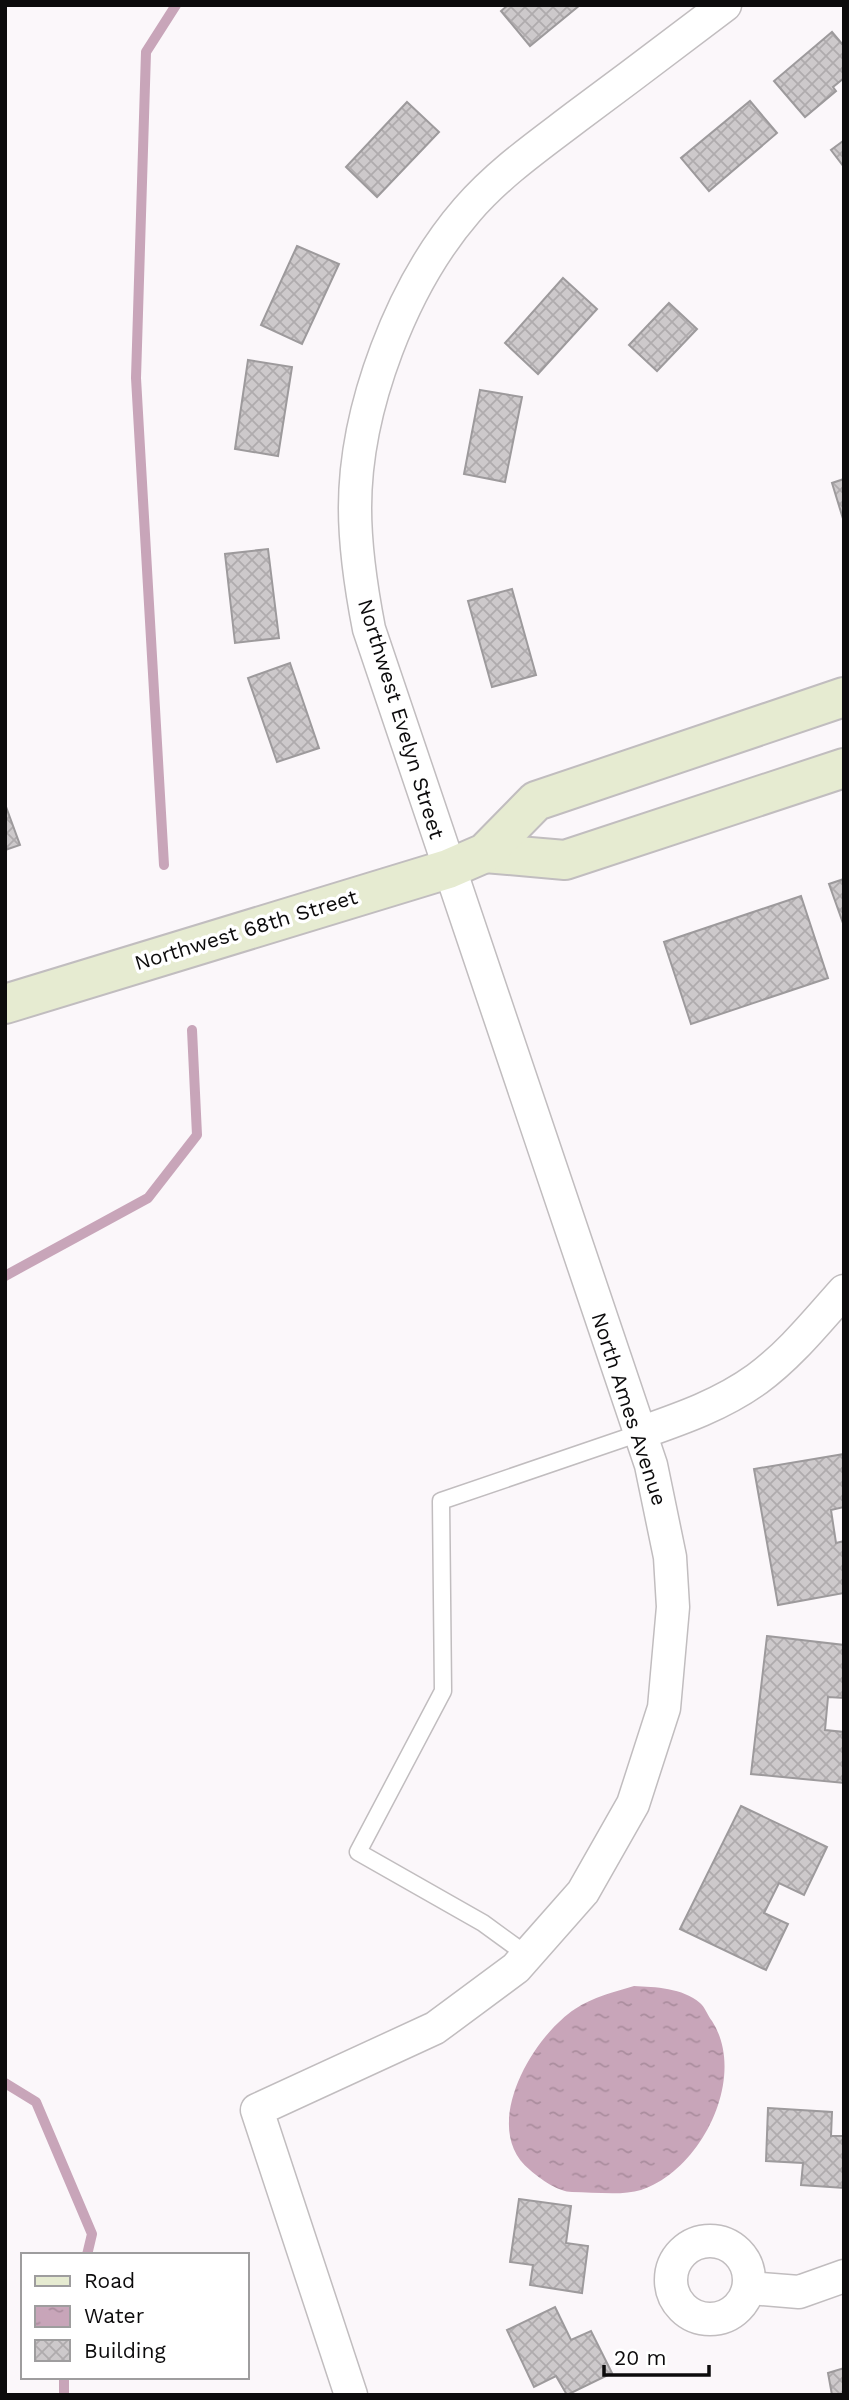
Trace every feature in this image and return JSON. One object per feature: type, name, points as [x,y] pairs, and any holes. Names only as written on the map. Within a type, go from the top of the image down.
[{"type":"main road","name":"Northwest 68th Street","points":[[5,1004],[448,869],[485,853],[536,801],[844,697]]},
{"type":"main road","name":"Northwest 68th Street","points":[[485,853],[565,860],[844,768]]},
{"type":"street","name":"Northwest Evelyn Street","points":[[448,869],[369,629],[358,568],[355,506],[361,443],[376,383],[405,306],[432,256],[467,210],[507,169],[725,5]]},
{"type":"street","name":"North Ames Avenue","points":[[351,2395],[257,2110],[435,2028],[516,1968],[583,1892],[633,1804],[664,1708],[673,1607],[670,1557],[662,1507],[640,1433],[448,869]]},
{"type":"street","points":[[640,1433],[703,1410],[757,1379],[841,1299]]},
{"type":"street","points":[[749,2288],[799,2292],[844,2276]]},
{"type":"lane","points":[[527,1955],[483,1923],[358,1852],[443,1691],[441,1501],[640,1433]]},
{"type":"water","points":[[634,1986],[668,1989],[685,1994],[702,2005],[722,2044],[725,2068],[721,2094],[699,2143],[663,2180],[641,2190],[625,2193],[561,2190],[534,2174],[515,2152],[509,2132],[510,2109],[517,2085],[528,2062],[558,2023],[589,2001]]},
{"type":"building","points":[[508,5],[580,5],[530,46],[501,11]]},
{"type":"building","points":[[832,32],[844,46],[844,78],[833,87],[836,91],[805,117],[774,81]]},
{"type":"building","points":[[750,101],[777,133],[709,191],[681,158]]},
{"type":"building","points":[[407,102],[439,132],[377,197],[346,167]]},
{"type":"building","points":[[844,142],[844,167],[831,150]]},
{"type":"building","points":[[297,246],[339,264],[302,344],[261,325]]},
{"type":"building","points":[[563,278],[597,309],[538,374],[505,343]]},
{"type":"building","points":[[669,303],[697,329],[657,371],[629,345]]},
{"type":"building","points":[[248,360],[292,367],[278,456],[235,449]]},
{"type":"building","points":[[480,390],[522,397],[505,482],[464,474]]},
{"type":"building","points":[[844,479],[844,522],[832,483]]},
{"type":"building","points":[[268,549],[279,638],[235,643],[225,554]]},
{"type":"building","points":[[512,589],[536,675],[492,687],[468,601]]},
{"type":"building","points":[[290,663],[319,748],[277,762],[248,678]]},
{"type":"building","points":[[5,804],[20,845],[5,850]]},
{"type":"building","points":[[844,879],[844,926],[829,884]]},
{"type":"building","points":[[801,896],[828,978],[691,1024],[664,942]]},
{"type":"building","points":[[844,1454],[844,1507],[831,1510],[836,1543],[844,1541],[844,1593],[778,1605],[754,1469]]},
{"type":"building","points":[[767,1636],[844,1645],[844,1698],[828,1697],[825,1730],[844,1732],[844,1783],[751,1774]]},
{"type":"building","points":[[741,1806],[827,1847],[804,1895],[779,1883],[764,1913],[788,1924],[766,1970],[680,1929]]},
{"type":"building","points":[[768,2108],[832,2112],[831,2136],[844,2136],[844,2188],[801,2185],[803,2163],[766,2161]]},
{"type":"building","points":[[519,2199],[571,2206],[566,2243],[588,2246],[582,2293],[530,2285],[533,2265],[510,2262]]},
{"type":"building","points":[[555,2307],[571,2340],[591,2331],[612,2373],[567,2395],[556,2376],[534,2387],[507,2330]]},
{"type":"building","points":[[844,2368],[844,2395],[832,2395],[828,2373]]},
{"type":"waterway","points":[[164,865],[136,378],[146,52],[176,5]]},
{"type":"waterway","points":[[5,1276],[148,1198],[197,1135],[192,1030]]},
{"type":"waterway","points":[[5,2083],[36,2102],[92,2234],[87,2253]]},
{"type":"waterway","points":[[64,2379],[64,2395]]}]
